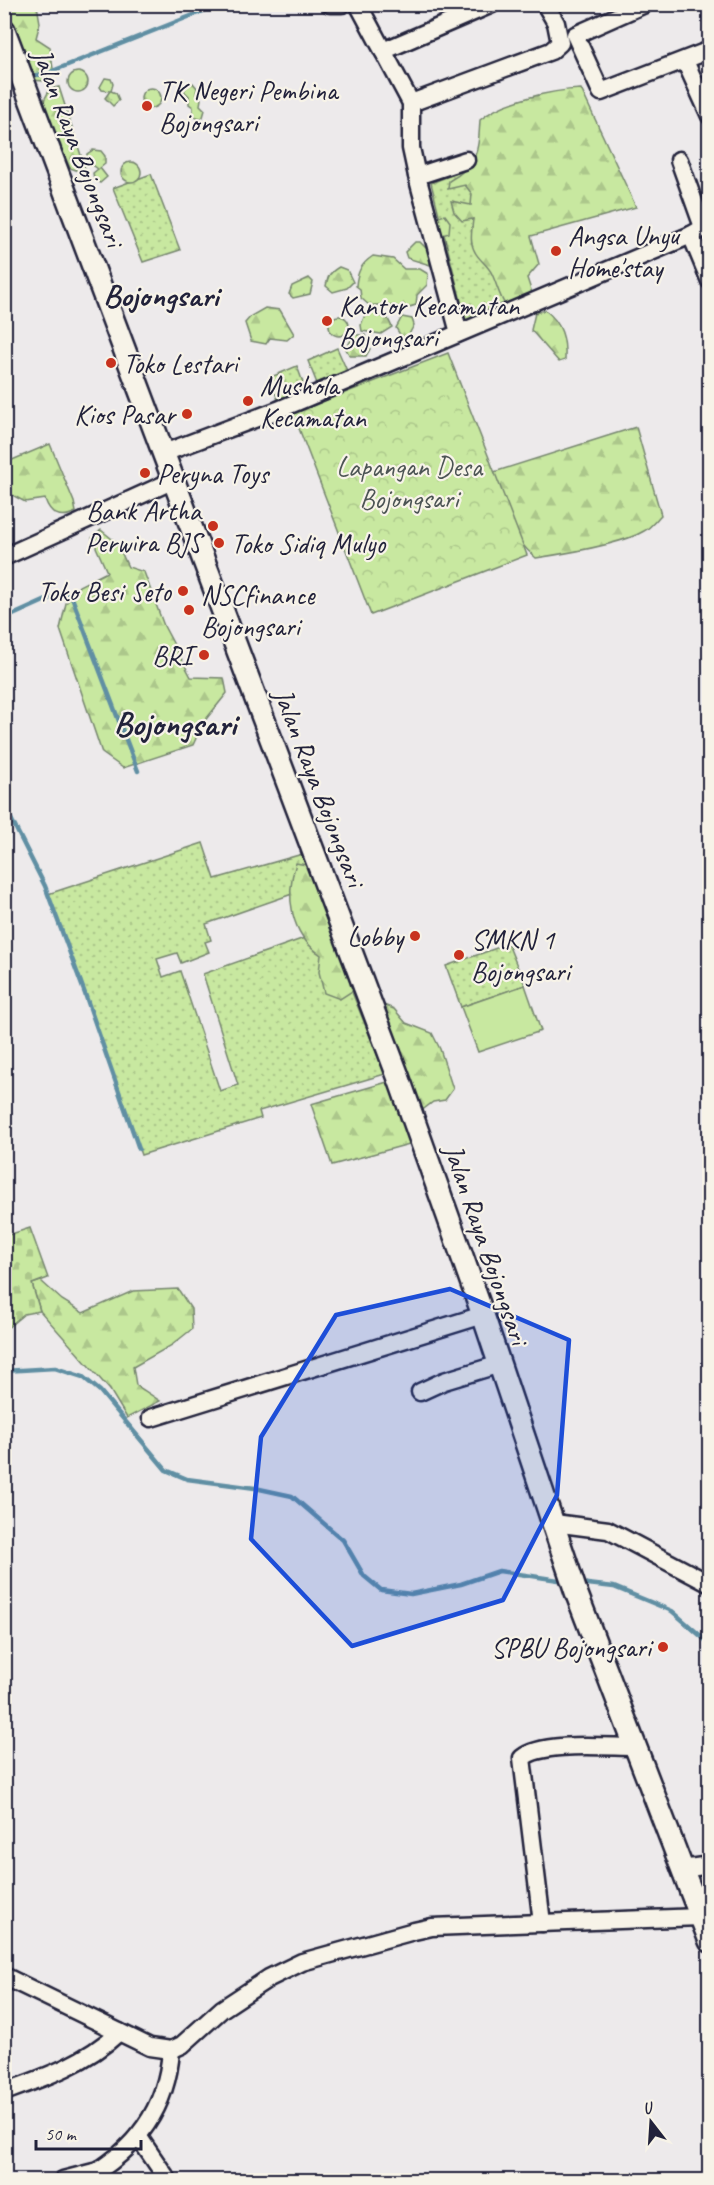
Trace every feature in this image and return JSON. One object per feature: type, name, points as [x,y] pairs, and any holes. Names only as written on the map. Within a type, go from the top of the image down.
[{"type":"main road","name":"Jalan Raya Bojongsari","points":[[4,30],[398,1076],[500,1364],[576,1592],[633,1747],[710,1941]]},
{"type":"street","points":[[358,4],[411,104],[411,148],[459,333]]},
{"type":"street","points":[[383,51],[492,4]]},
{"type":"street","points":[[411,104],[550,51],[560,42],[556,23],[545,4]]},
{"type":"street","points":[[645,4],[575,35],[601,92],[710,51]]},
{"type":"street","points":[[685,61],[710,116]]},
{"type":"street","points":[[417,176],[466,160]]},
{"type":"street","points":[[679,160],[701,229],[710,281]]},
{"type":"street","points":[[165,453],[278,410],[701,229]]},
{"type":"street","points":[[4,557],[174,480]]},
{"type":"street","points":[[151,1418],[483,1315]]},
{"type":"street","points":[[420,1392],[500,1364]]},
{"type":"street","points":[[554,1523],[608,1530],[710,1584]]},
{"type":"street","points":[[542,1923],[522,1758],[528,1753],[566,1747],[633,1747]]},
{"type":"street","points":[[682,1869],[710,1865]]},
{"type":"street","points":[[4,1976],[150,2047],[171,2050],[182,2046],[222,2009],[259,1984],[302,1962],[432,1927],[700,1917]]},
{"type":"street","points":[[4,2092],[58,2072],[90,2056],[119,2032]]},
{"type":"street","points":[[83,2181],[101,2170],[138,2136],[154,2115],[169,2075],[171,2050]]},
{"type":"street","points":[[138,2136],[168,2181]]},
{"type":"street","points":[[63,2181],[101,2170]]},
{"type":"highlighted area","points":[[450,1289],[569,1340],[557,1495],[503,1600],[352,1646],[251,1539],[261,1437],[336,1315]]},
{"type":"green space","points":[[4,5],[37,5],[40,23],[36,38],[50,47],[54,76],[45,81],[30,80],[5,20]]},
{"type":"green space","points":[[78,72],[85,75],[88,82],[85,89],[78,92],[71,89],[68,82],[71,75]]},
{"type":"green space","points":[[105,78],[111,79],[113,84],[111,91],[116,93],[119,100],[113,106],[105,98],[110,91],[102,90],[100,87]]},
{"type":"green space","points":[[193,83],[197,88],[196,94],[201,99],[200,105],[205,110],[203,117],[199,119],[193,116],[193,107],[189,104],[189,96],[184,91],[187,84]]},
{"type":"green space","points":[[59,87],[87,174],[70,168],[42,104],[50,89]]},
{"type":"green space","points":[[151,88],[158,91],[161,98],[158,105],[151,108],[144,105],[141,98],[144,91]]},
{"type":"green space","points":[[581,89],[636,207],[531,236],[539,264],[527,278],[533,296],[507,308],[490,271],[473,248],[471,236],[473,219],[462,221],[454,212],[451,201],[471,205],[472,194],[465,185],[448,189],[449,181],[466,169],[475,156],[480,120],[489,113],[528,98]]},
{"type":"green space","points":[[93,150],[101,151],[105,156],[105,164],[100,168],[107,177],[100,183],[94,179],[93,173],[98,169],[87,161],[87,154]]},
{"type":"green space","points":[[131,162],[138,165],[141,172],[138,179],[131,182],[124,179],[121,172],[124,165]]},
{"type":"green space","points":[[467,169],[519,299],[466,321],[431,183]]},
{"type":"green space","points":[[151,174],[180,250],[143,262],[113,188]]},
{"type":"green space","points":[[445,215],[450,222],[449,233],[439,236],[435,218]]},
{"type":"green space","points":[[415,242],[420,242],[430,252],[430,265],[407,258],[405,252]]},
{"type":"green space","points":[[373,256],[393,259],[404,269],[420,269],[428,274],[427,285],[417,295],[416,305],[411,307],[370,306],[361,298],[360,289],[356,286],[357,277],[365,262]]},
{"type":"green space","points":[[339,267],[347,270],[353,282],[347,288],[333,292],[326,286],[328,277]]},
{"type":"green space","points":[[309,278],[313,282],[310,294],[293,298],[289,294],[292,286]]},
{"type":"green space","points":[[265,308],[280,310],[294,334],[287,340],[270,338],[266,344],[251,341],[245,323],[251,316]]},
{"type":"green space","points":[[372,310],[379,316],[387,317],[392,327],[381,334],[362,331],[361,325],[366,312]]},
{"type":"green space","points":[[545,310],[555,320],[564,338],[565,360],[559,362],[531,330],[535,313]]},
{"type":"green space","points":[[339,316],[346,319],[349,326],[346,333],[339,336],[332,333],[329,326],[332,319]]},
{"type":"green space","points":[[402,317],[412,319],[414,325],[407,338],[402,338],[396,328]]},
{"type":"green space","points":[[354,335],[365,335],[370,349],[366,356],[350,356],[346,349]]},
{"type":"green space","points":[[337,348],[348,373],[318,386],[308,361]]},
{"type":"green space","name":"Lapangan Desa Bojongsari","points":[[448,353],[527,555],[371,615],[293,413]]},
{"type":"green space","points":[[297,366],[306,391],[279,402],[269,378]]},
{"type":"green space","points":[[636,427],[661,515],[646,530],[634,536],[592,548],[536,558],[526,549],[512,529],[494,472]]},
{"type":"green space","points":[[50,444],[74,502],[76,512],[70,514],[56,514],[45,499],[25,502],[5,491],[5,463]]},
{"type":"green space","points":[[101,530],[117,543],[128,567],[144,572],[164,626],[191,677],[224,678],[227,693],[203,723],[193,745],[123,768],[102,753],[60,629],[66,603],[79,586],[107,572],[92,538]]},
{"type":"green space","points":[[203,843],[215,879],[306,853],[311,866],[292,894],[206,924],[211,940],[205,942],[209,952],[181,963],[177,953],[157,959],[163,977],[180,971],[220,1091],[238,1085],[203,974],[327,930],[385,1074],[259,1111],[261,1118],[141,1155],[48,894]]},
{"type":"green space","points":[[296,863],[311,866],[357,988],[340,999],[324,993],[319,972],[321,955],[302,936],[293,913],[291,888]]},
{"type":"green space","points":[[508,944],[525,985],[461,1007],[446,966]]},
{"type":"green space","points":[[525,985],[541,1031],[478,1052],[461,1007]]},
{"type":"green space","points":[[378,1003],[394,1009],[406,1023],[432,1033],[440,1049],[453,1089],[445,1100],[433,1102],[421,1111]]},
{"type":"green space","points":[[391,1081],[413,1143],[332,1165],[311,1104]]},
{"type":"green space","points":[[30,1228],[48,1278],[32,1284],[40,1311],[24,1314],[5,1330],[5,1236]]},
{"type":"green space","points":[[41,1281],[62,1300],[83,1313],[133,1291],[178,1289],[191,1309],[192,1329],[172,1345],[133,1367],[136,1385],[160,1401],[127,1418],[110,1390],[40,1311],[32,1284]]},
{"type":"waterway","points":[[28,76],[45,74],[221,4]]},
{"type":"waterway","points":[[4,78],[17,77]]},
{"type":"waterway","points":[[4,619],[64,592],[71,595],[138,771]]},
{"type":"waterway","points":[[4,805],[45,886],[139,1149]]},
{"type":"waterway","points":[[4,1371],[55,1368],[83,1377],[100,1391],[166,1470],[187,1479],[255,1488],[292,1496],[343,1540],[364,1576],[381,1590],[411,1594],[461,1584],[499,1571],[565,1581]]},
{"type":"waterway","points":[[579,1583],[614,1587],[672,1611],[710,1644]]},
{"type":"place","name":"TK Negeri Pembina Bojongsari","points":[[147,106]]},
{"type":"place","name":"Angsa Unyu Home'stay","points":[[556,251]]},
{"type":"place","name":"Kantor Kecamatan Bojongsari","points":[[327,321]]},
{"type":"place","name":"Toko Lestari","points":[[111,363]]},
{"type":"place","name":"Mushola Kecamatan","points":[[248,401]]},
{"type":"place","name":"Kios Pasar","points":[[187,414]]},
{"type":"place","name":"Peryna Toys","points":[[145,473]]},
{"type":"place","name":"Bank Artha Perwira BJS","points":[[213,526]]},
{"type":"place","name":"Toko Sidiq Mulyo","points":[[219,543]]},
{"type":"place","name":"Toko Besi Seto","points":[[183,591]]},
{"type":"place","name":"NSCfinance Bojongsari","points":[[189,610]]},
{"type":"place","name":"BRI","points":[[204,655]]},
{"type":"place","name":"Lobby","points":[[415,936]]},
{"type":"place","name":"SMKN 1 Bojongsari","points":[[459,955]]},
{"type":"place","name":"SPBU Bojongsari","points":[[663,1647]]},
{"type":"district","name":"Bojongsari","points":[[161,295]]},
{"type":"district","name":"Bojongsari","points":[[175,723]]}]
